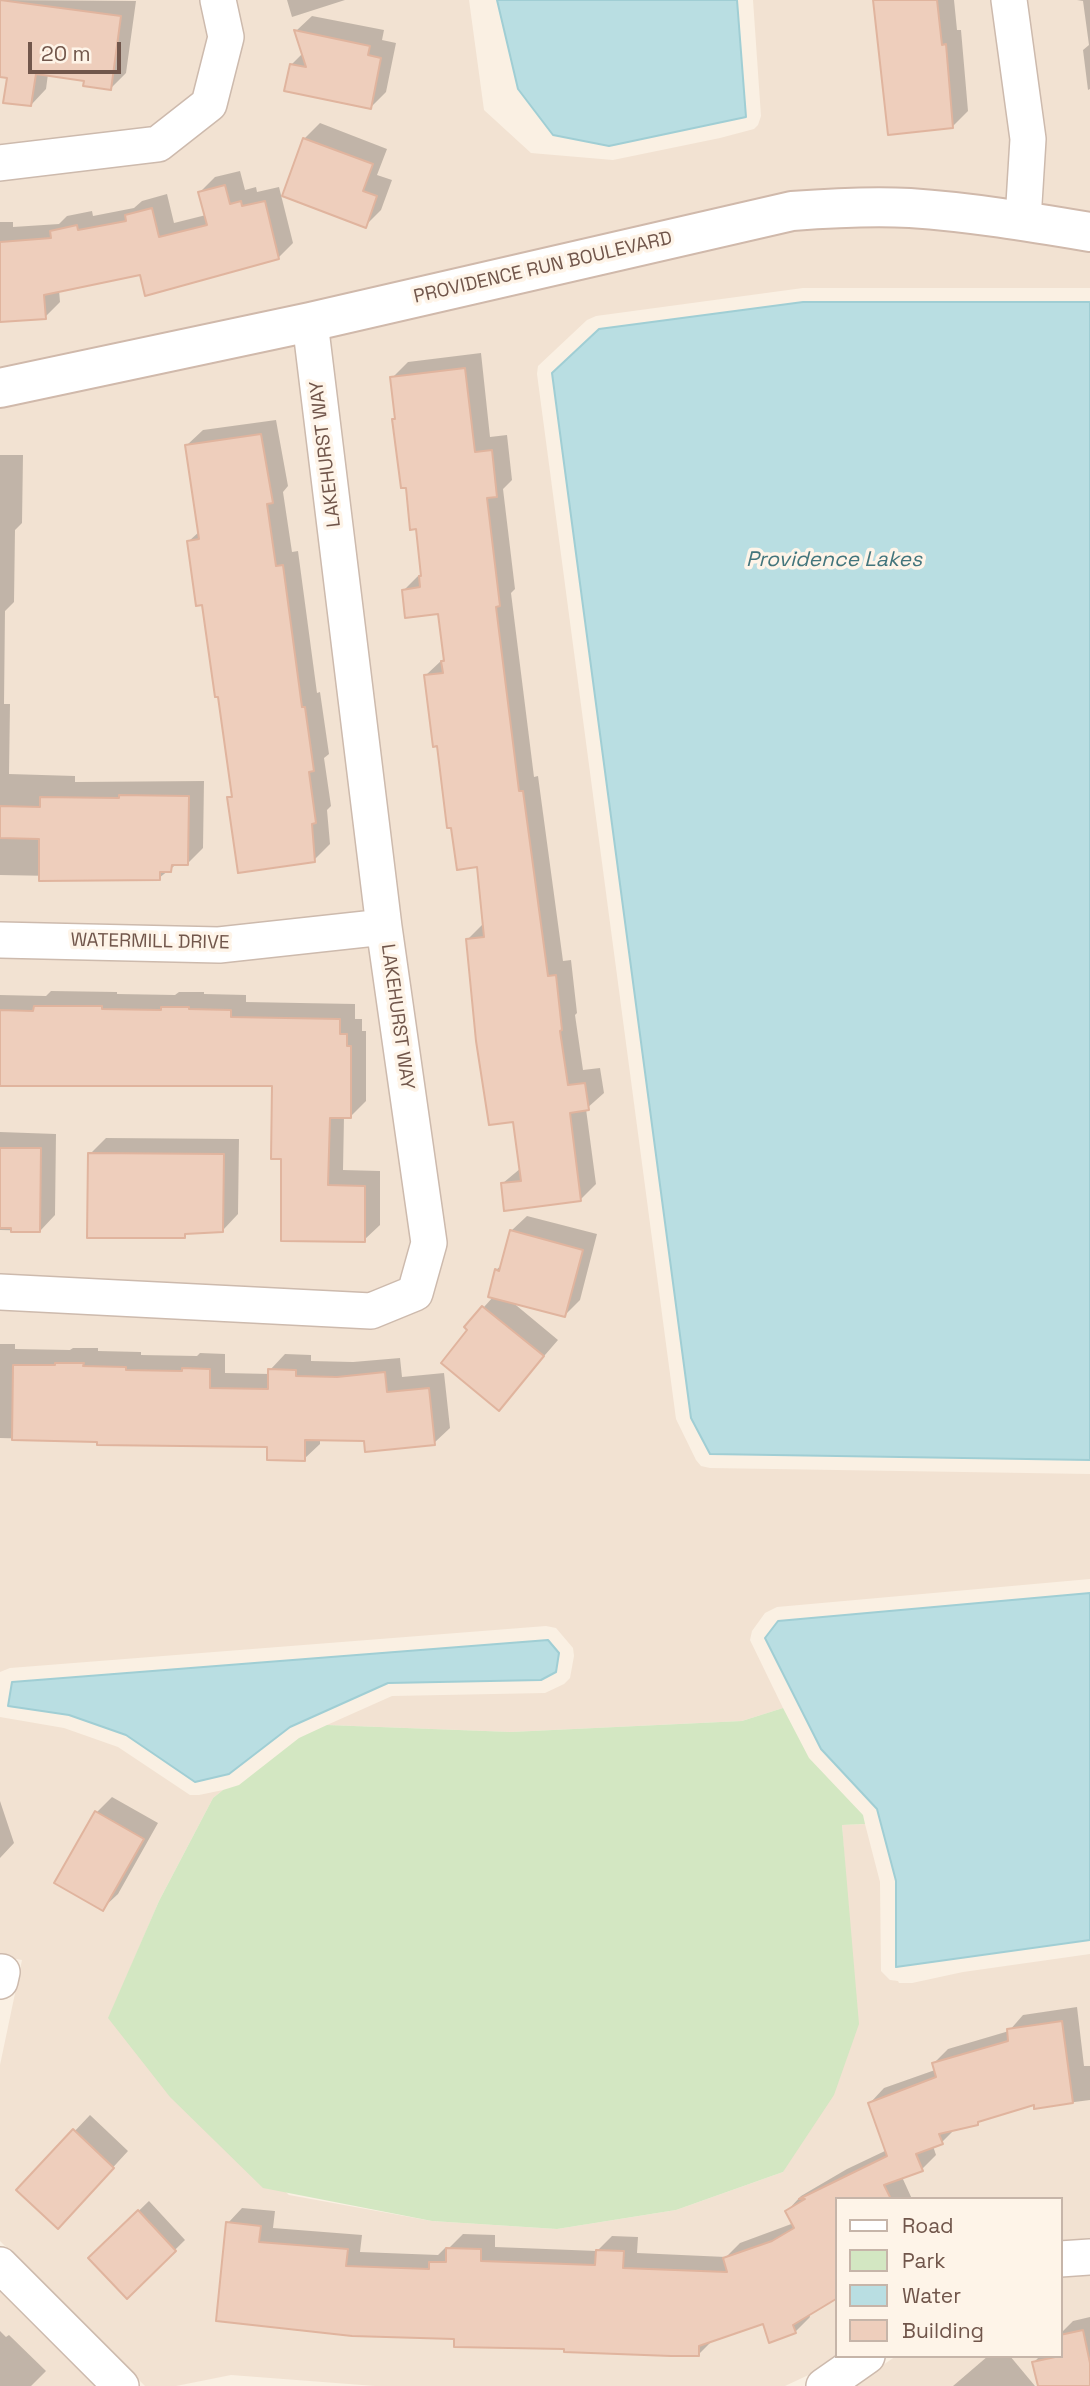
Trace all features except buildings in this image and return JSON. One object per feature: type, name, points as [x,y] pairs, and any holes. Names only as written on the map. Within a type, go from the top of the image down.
[{"type":"street","points":[[0,163],[158,145],[209,104],[226,37],[218,0]]},
{"type":"street","points":[[1009,0],[1028,139],[1023,220]]},
{"type":"street","name":"PROVIDENCE RUN BOULEVARD","points":[[0,388],[310,322],[792,211],[851,207],[909,208],[1023,220],[1090,232]]},
{"type":"street","name":"LAKEHURST WAY","points":[[0,1292],[371,1311],[415,1293],[429,1243],[384,927],[310,322]]},
{"type":"street","name":"WATERMILL DRIVE","points":[[0,940],[219,945],[384,927]]},
{"type":"street","points":[[1062,2259],[1090,2257]]},
{"type":"street","points":[[0,2265],[121,2386]]},
{"type":"street","points":[[824,2386],[864,2358]]},
{"type":"shaded area","points":[[0,0],[199,0],[208,37],[193,95],[150,129],[0,147]]},
{"type":"shaded area","points":[[236,0],[469,0],[484,110],[531,153],[613,160],[720,138],[754,129],[758,125],[761,116],[753,0],[991,0],[1010,140],[1007,202],[909,192],[0,372],[0,179],[226,107],[244,41]]},
{"type":"shaded area","points":[[1027,0],[1090,0],[1090,215],[1043,207],[1046,137]]},
{"type":"shaded area","points":[[908,224],[1090,247],[1090,288],[803,288],[596,316],[587,320],[538,366],[676,1419],[696,1460],[701,1466],[710,1468],[1090,1474],[1090,1579],[777,1607],[765,1613],[752,1631],[750,1640],[783,1708],[742,1721],[511,1732],[327,1725],[392,1696],[545,1693],[570,1678],[574,1656],[573,1648],[556,1628],[546,1626],[10,1668],[0,1672],[0,1308],[422,1307],[432,1297],[447,1242],[402,925],[329,334],[795,226]]},
{"type":"shaded area","points":[[294,342],[364,913],[218,929],[0,924],[0,403]]},
{"type":"shaded area","points":[[368,945],[411,1242],[400,1282],[368,1295],[0,1276],[0,955]]},
{"type":"shaded area","points":[[0,1717],[64,1728],[118,1747],[190,1795],[223,1790],[213,1798],[159,1901],[109,2018],[289,2195],[432,2221],[557,2229],[676,2210],[783,2172],[847,1896],[842,1825],[865,1824],[880,1882],[881,1971],[890,1980],[912,1983],[963,1972],[1090,1954],[1090,2241],[1062,2243],[1062,2197],[834,2197],[834,2358],[817,2371],[785,2386],[375,2386],[231,2375],[176,2386],[145,2386],[0,2241],[0,2065],[22,1960],[0,1956]]},
{"type":"shaded area","points":[[1090,2273],[1090,2386],[853,2386],[893,2358],[1062,2358],[1062,2275]]},
{"type":"shaded area","points":[[0,2289],[97,2386],[0,2386]]},
{"type":"green space","points":[[783,1708],[809,1758],[863,1815],[865,1824],[842,1825],[859,2024],[834,2095],[783,2172],[676,2210],[557,2229],[432,2221],[263,2188],[170,2097],[108,2018],[159,1901],[213,1798],[223,1790],[239,1785],[299,1738],[327,1725],[511,1732],[742,1721]]},
{"type":"water","points":[[497,0],[737,0],[746,117],[609,146],[553,135],[518,89]]},
{"type":"water","name":"Providence Lakes","points":[[803,302],[1090,302],[1090,1460],[710,1454],[691,1418],[552,373],[599,329]]},
{"type":"water","points":[[1090,1593],[1090,1940],[896,1967],[896,1881],[877,1809],[821,1749],[765,1638],[778,1621]]},
{"type":"water","points":[[548,1640],[559,1653],[556,1672],[541,1680],[388,1683],[290,1727],[229,1774],[195,1782],[126,1735],[69,1715],[8,1706],[12,1682]]}]
